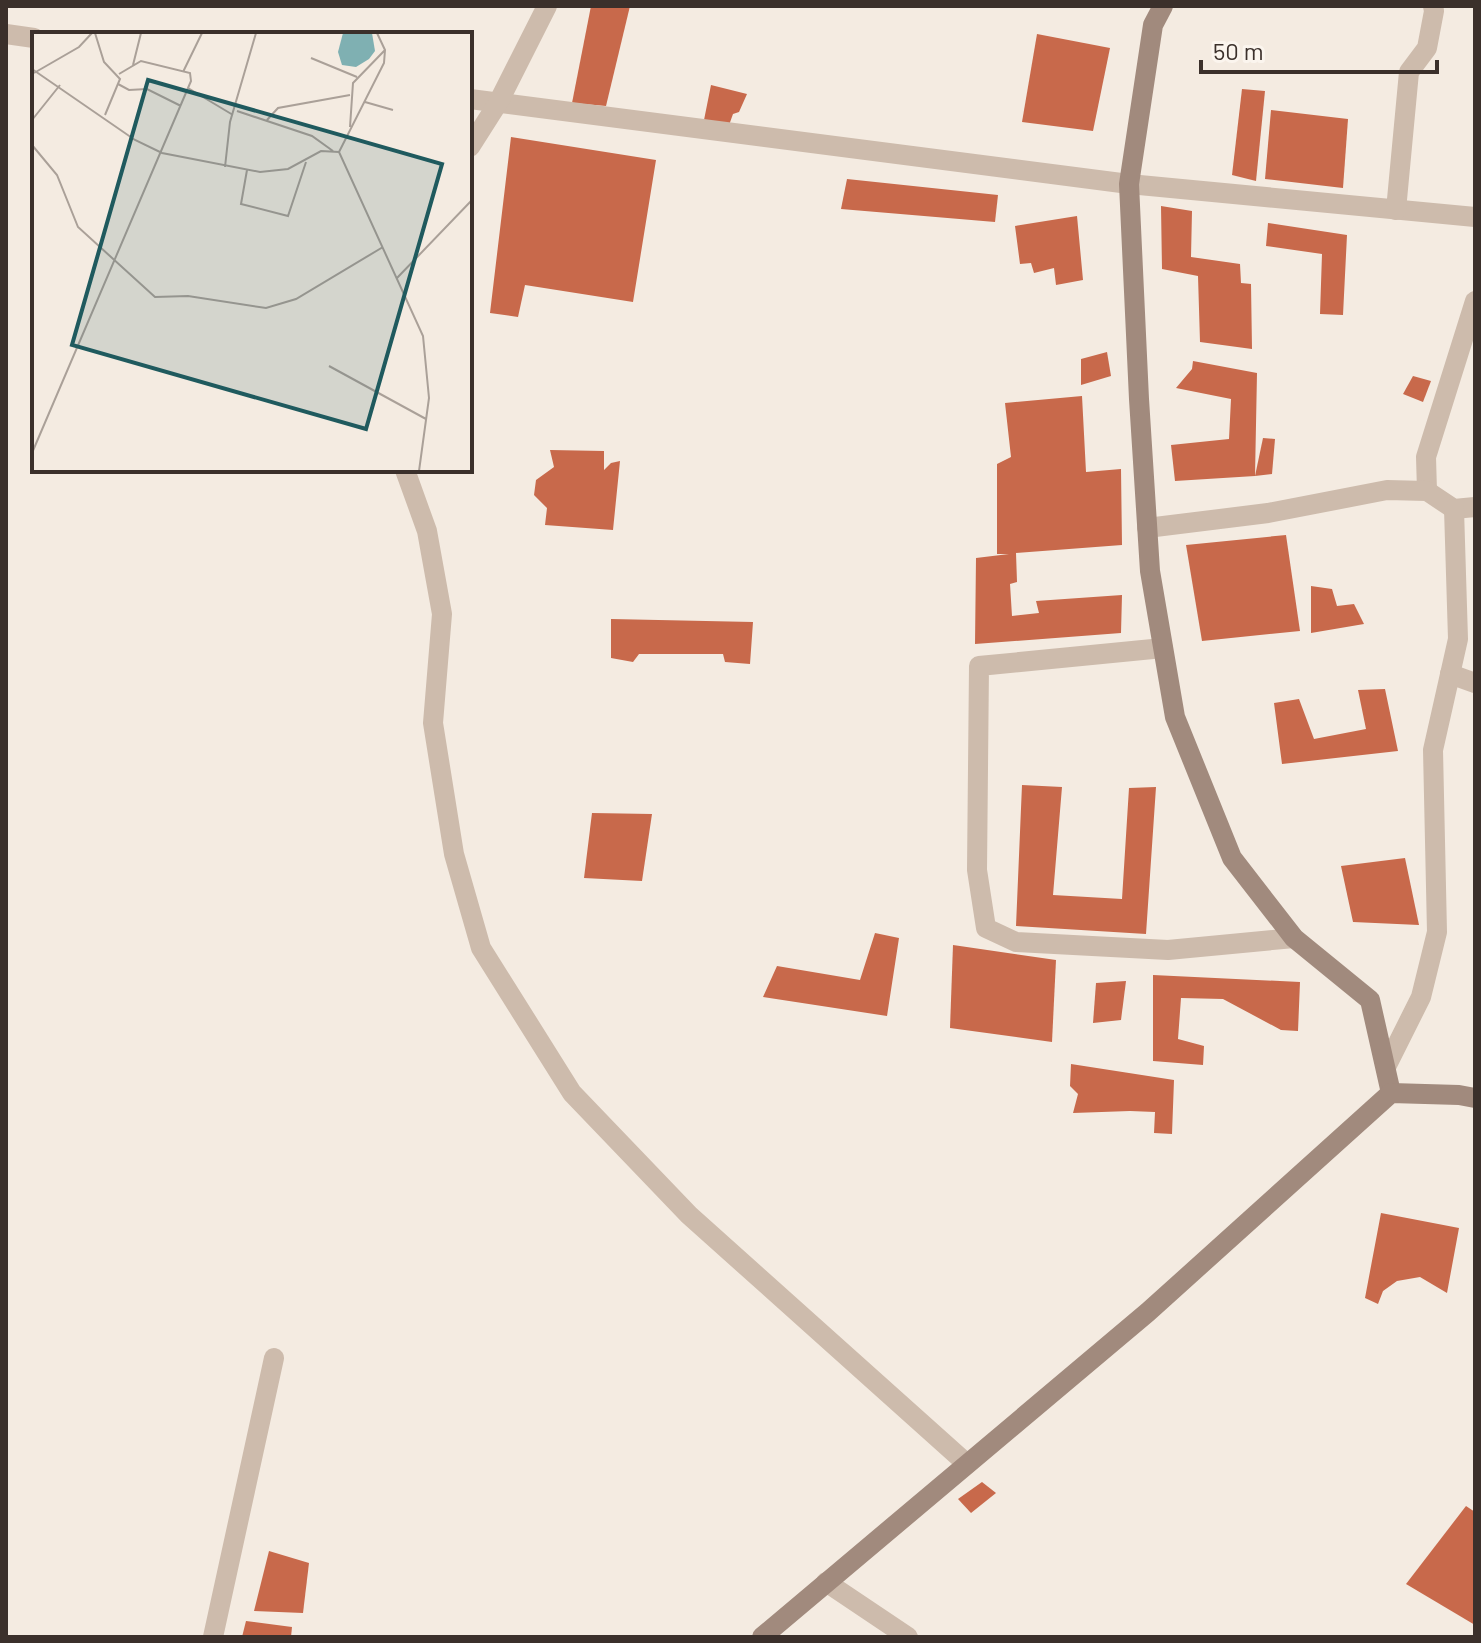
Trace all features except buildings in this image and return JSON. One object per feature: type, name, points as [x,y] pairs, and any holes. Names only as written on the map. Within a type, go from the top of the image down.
[{"type":"street","points":[[472,144],[498,103],[547,6]]},
{"type":"street","points":[[1163,6],[1153,25],[1129,184],[1150,571],[1175,717],[1232,858],[1294,938],[1370,1000],[1391,1093]]},
{"type":"street","points":[[1396,210],[1409,72],[1427,48],[1433,6]]},
{"type":"street","points":[[6,34],[32,38]]},
{"type":"street","points":[[472,99],[1129,184],[1475,217]]},
{"type":"street","points":[[1427,491],[1426,457],[1475,301]]},
{"type":"street","points":[[406,472],[427,531],[442,614],[433,723],[454,854],[481,948],[572,1093],[689,1215],[967,1464]]},
{"type":"street","points":[[1147,528],[1268,513],[1387,490],[1427,491],[1454,509],[1475,507]]},
{"type":"street","points":[[1386,1067],[1421,997],[1437,932],[1433,750],[1458,639],[1454,509]]},
{"type":"street","points":[[1163,648],[979,666],[977,870],[986,928],[1016,942],[1168,950],[1294,938]]},
{"type":"street","points":[[1450,674],[1475,683]]},
{"type":"street","points":[[762,1637],[1148,1312],[1391,1093],[1475,1098]]},
{"type":"street","points":[[213,1637],[274,1358]]},
{"type":"street","points":[[826,1582],[908,1637]]}]
